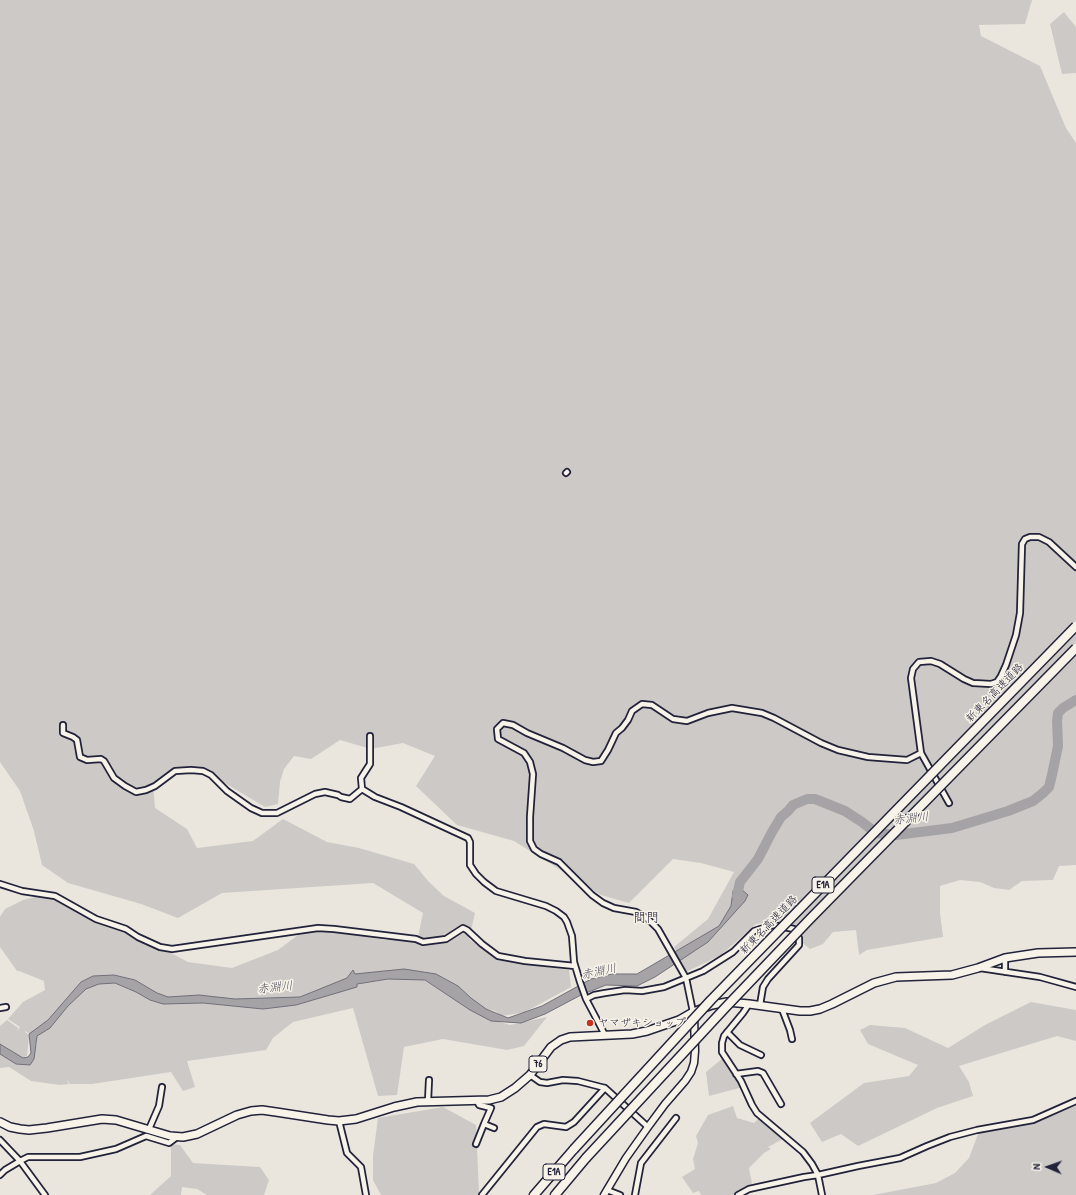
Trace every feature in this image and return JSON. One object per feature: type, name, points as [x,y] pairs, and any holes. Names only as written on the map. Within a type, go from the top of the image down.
[{"type":"highway","name":"新東名高速道路","points":[[534,1195],[574,1148],[711,1000],[1076,626]]},
{"type":"highway","name":"E1A","points":[[554,1195],[586,1158],[725,1008],[809,920],[1076,648]]},
{"type":"main road","name":"76","points":[[0,1122],[10,1127],[29,1130],[102,1118],[125,1122],[177,1137],[183,1137],[197,1134],[237,1115],[251,1111],[262,1110],[339,1121],[356,1119],[409,1104],[428,1101],[489,1100],[501,1097],[515,1088],[530,1075],[551,1047],[561,1040],[578,1036],[632,1034],[647,1031],[679,1020],[712,1005],[727,1002],[800,1011],[820,1009],[874,983],[896,977],[952,975],[978,968],[1005,958],[1038,953],[1076,952]]},
{"type":"street","points":[[949,804],[921,753],[911,678],[913,669],[919,662],[931,661],[940,664],[973,683],[991,684],[997,682],[1006,665],[1016,635],[1020,613],[1022,544],[1025,539],[1030,537],[1039,537],[1049,542],[1076,568]]},
{"type":"street","points":[[620,1195],[605,1192],[626,1158],[648,1127],[685,1081],[694,1063],[694,1012],[686,978],[658,929],[648,919],[636,912],[614,908],[603,903],[592,896],[559,862],[541,854],[534,848],[530,840],[533,774],[530,762],[524,753],[498,739],[497,729],[503,723],[513,725],[585,760],[593,762],[601,761],[616,733],[628,720],[632,711],[642,704],[652,705],[673,719],[687,721],[708,713],[732,708],[762,713],[821,744],[838,750],[868,757],[907,760],[921,753]]},
{"type":"street","points":[[63,724],[63,733],[77,740],[80,757],[88,760],[100,759],[104,761],[114,778],[136,792],[155,786],[175,771],[203,771],[211,775],[227,791],[251,808],[262,813],[277,813],[315,794],[325,792],[350,799],[362,789]]},
{"type":"street","points":[[362,789],[361,778],[370,764],[370,736]]},
{"type":"street","points":[[362,789],[375,797],[401,807],[468,838],[470,842],[470,866],[484,882],[496,891],[546,906],[564,917],[572,936],[575,966],[580,982],[605,1035]]},
{"type":"street","points":[[0,884],[22,891],[55,896],[96,919],[126,929],[138,937],[160,947],[172,949],[318,928],[416,939],[423,942],[446,939],[462,928],[467,930],[498,956],[525,961],[575,966]]},
{"type":"street","points":[[586,997],[625,990],[642,991],[664,987],[703,971],[733,952],[754,931],[773,924],[794,929],[799,938],[799,945],[768,979],[763,987],[760,1005]]},
{"type":"street","points":[[1005,958],[1005,972]]},
{"type":"street","points":[[978,968],[1040,977],[1076,987]]},
{"type":"street","points":[[749,1004],[724,1036],[722,1052],[741,1081],[757,1113],[803,1152],[812,1164],[818,1175],[822,1195]]},
{"type":"street","points":[[0,1008],[6,1007]]},
{"type":"street","points":[[782,1009],[792,1038]]},
{"type":"street","points":[[727,1032],[740,1047],[761,1055]]},
{"type":"street","points":[[736,1074],[758,1071],[764,1073],[781,1104]]},
{"type":"street","points":[[530,1075],[540,1082],[547,1084],[564,1080],[578,1081],[605,1088],[648,1127]]},
{"type":"street","points":[[428,1101],[429,1080]]},
{"type":"street","points":[[149,1129],[159,1106],[162,1087]]},
{"type":"street","points":[[482,1195],[537,1127],[544,1124],[566,1127],[574,1122],[605,1088]]},
{"type":"street","points":[[476,1144],[491,1108],[479,1105],[477,1101]]},
{"type":"street","points":[[738,1195],[749,1190],[804,1177],[900,1158],[939,1142],[977,1130],[1033,1120],[1076,1101]]},
{"type":"street","points":[[635,1195],[641,1163],[676,1118]]},
{"type":"street","points":[[339,1121],[347,1153],[361,1167],[366,1195]]},
{"type":"street","points":[[484,1124],[494,1128]]},
{"type":"street","points":[[0,1175],[5,1170],[28,1157],[80,1157],[116,1149],[146,1136],[169,1143],[177,1137]]},
{"type":"street","points":[[0,1140],[20,1161],[45,1195]]},
{"type":"shaded area","points":[[0,0],[1032,0],[1025,24],[979,25],[981,36],[1040,66],[1066,128],[1076,143],[1076,865],[1059,866],[1053,880],[1022,881],[1009,890],[994,888],[980,882],[960,880],[940,886],[940,913],[943,937],[867,950],[859,955],[856,930],[833,932],[823,944],[810,949],[776,921],[756,924],[721,955],[686,972],[674,947],[708,919],[734,872],[701,863],[673,859],[629,903],[601,895],[514,841],[457,825],[416,786],[435,756],[403,743],[371,749],[340,740],[311,759],[294,756],[284,769],[280,782],[278,804],[265,807],[198,767],[177,767],[153,784],[155,808],[187,829],[197,848],[253,841],[283,819],[327,842],[359,848],[414,864],[429,882],[444,896],[475,913],[469,939],[498,960],[569,970],[571,987],[525,1012],[502,1016],[495,1011],[482,1008],[421,978],[482,1016],[510,1025],[547,1017],[524,1046],[507,1050],[443,1039],[404,1047],[397,1095],[378,1096],[353,1008],[293,1022],[273,1038],[266,1050],[187,1061],[195,1087],[183,1091],[171,1072],[92,1084],[70,1084],[66,1078],[69,1084],[60,1085],[31,1081],[9,1067],[0,1068],[0,1026],[7,1020],[18,1028],[17,1031],[20,1027],[8,1019],[23,1002],[45,990],[44,981],[17,971],[0,947],[0,917],[5,909],[23,900],[39,896],[59,898],[66,906],[126,929],[188,962],[232,968],[278,950],[298,935],[318,931],[352,934],[385,940],[418,937],[423,913],[373,883],[222,893],[178,918],[141,904],[68,883],[42,865],[34,831],[20,791],[0,762]],"holes":[[[24,1030],[34,1037],[37,1043],[27,1061],[24,1057],[27,1056],[29,1036]]]},
{"type":"shaded area","points":[[1064,12],[1076,27],[1076,73],[1062,74],[1050,24]]},
{"type":"shaded area","points":[[740,880],[741,889],[748,895],[745,901],[708,942],[655,977],[637,986],[606,985],[581,995],[545,1014],[521,1023],[491,1021],[470,1010],[425,980],[388,979],[357,984],[357,987],[296,1005],[263,1009],[203,1003],[163,1004],[150,1000],[115,983],[99,984],[86,989],[68,1006],[50,1028],[37,1036],[34,1059],[30,1065],[16,1064],[0,1054],[0,1044],[23,1058],[28,1057],[31,1053],[29,1034],[48,1020],[81,982],[93,976],[114,975],[135,980],[157,993],[168,997],[199,995],[235,999],[300,997],[347,978],[353,970],[355,974],[404,969],[436,974],[458,986],[486,1009],[508,1018],[542,1006],[591,979],[612,974],[637,974],[719,926],[731,906],[733,891]]},
{"type":"shaded area","points":[[1031,1002],[1076,1010],[1076,1041],[1057,1036],[959,1066],[969,1082],[973,1096],[937,1108],[858,1146],[841,1134],[822,1142],[810,1123],[864,1083],[909,1076],[918,1065],[868,1044],[860,1030],[870,1025],[905,1028],[948,1048],[985,1025]]},
{"type":"shaded area","points":[[723,1058],[743,1087],[709,1096],[706,1072]]},
{"type":"shaded area","points":[[1076,1104],[1076,1195],[873,1195],[936,1183],[955,1173],[969,1158],[980,1129],[1033,1120],[1064,1106]]},
{"type":"shaded area","points":[[733,1106],[737,1118],[754,1123],[759,1118],[783,1139],[768,1147],[771,1149],[764,1153],[749,1168],[752,1183],[749,1186],[737,1191],[733,1195],[701,1195],[699,1191],[693,1193],[682,1177],[695,1169],[693,1159],[698,1143],[696,1136],[708,1115]]},
{"type":"shaded area","points":[[443,1107],[476,1125],[479,1193],[477,1195],[381,1195],[373,1180],[373,1156],[378,1118]]},
{"type":"shaded area","points":[[170,1144],[180,1145],[193,1163],[260,1167],[269,1180],[264,1195],[207,1195],[197,1189],[182,1187],[181,1195],[150,1195],[171,1176]]},
{"type":"waterway","name":"赤淵川","points":[[737,896],[740,882],[758,859],[781,817],[793,805],[807,799],[815,799],[845,811],[876,833],[896,835],[952,828],[1008,811],[1033,801],[1049,787],[1058,746],[1058,713],[1076,700]]},
{"type":"place","name":"ヤマザキショップ","points":[[590,1023]]},
{"type":"district","name":"間門","points":[[646,919]]}]
